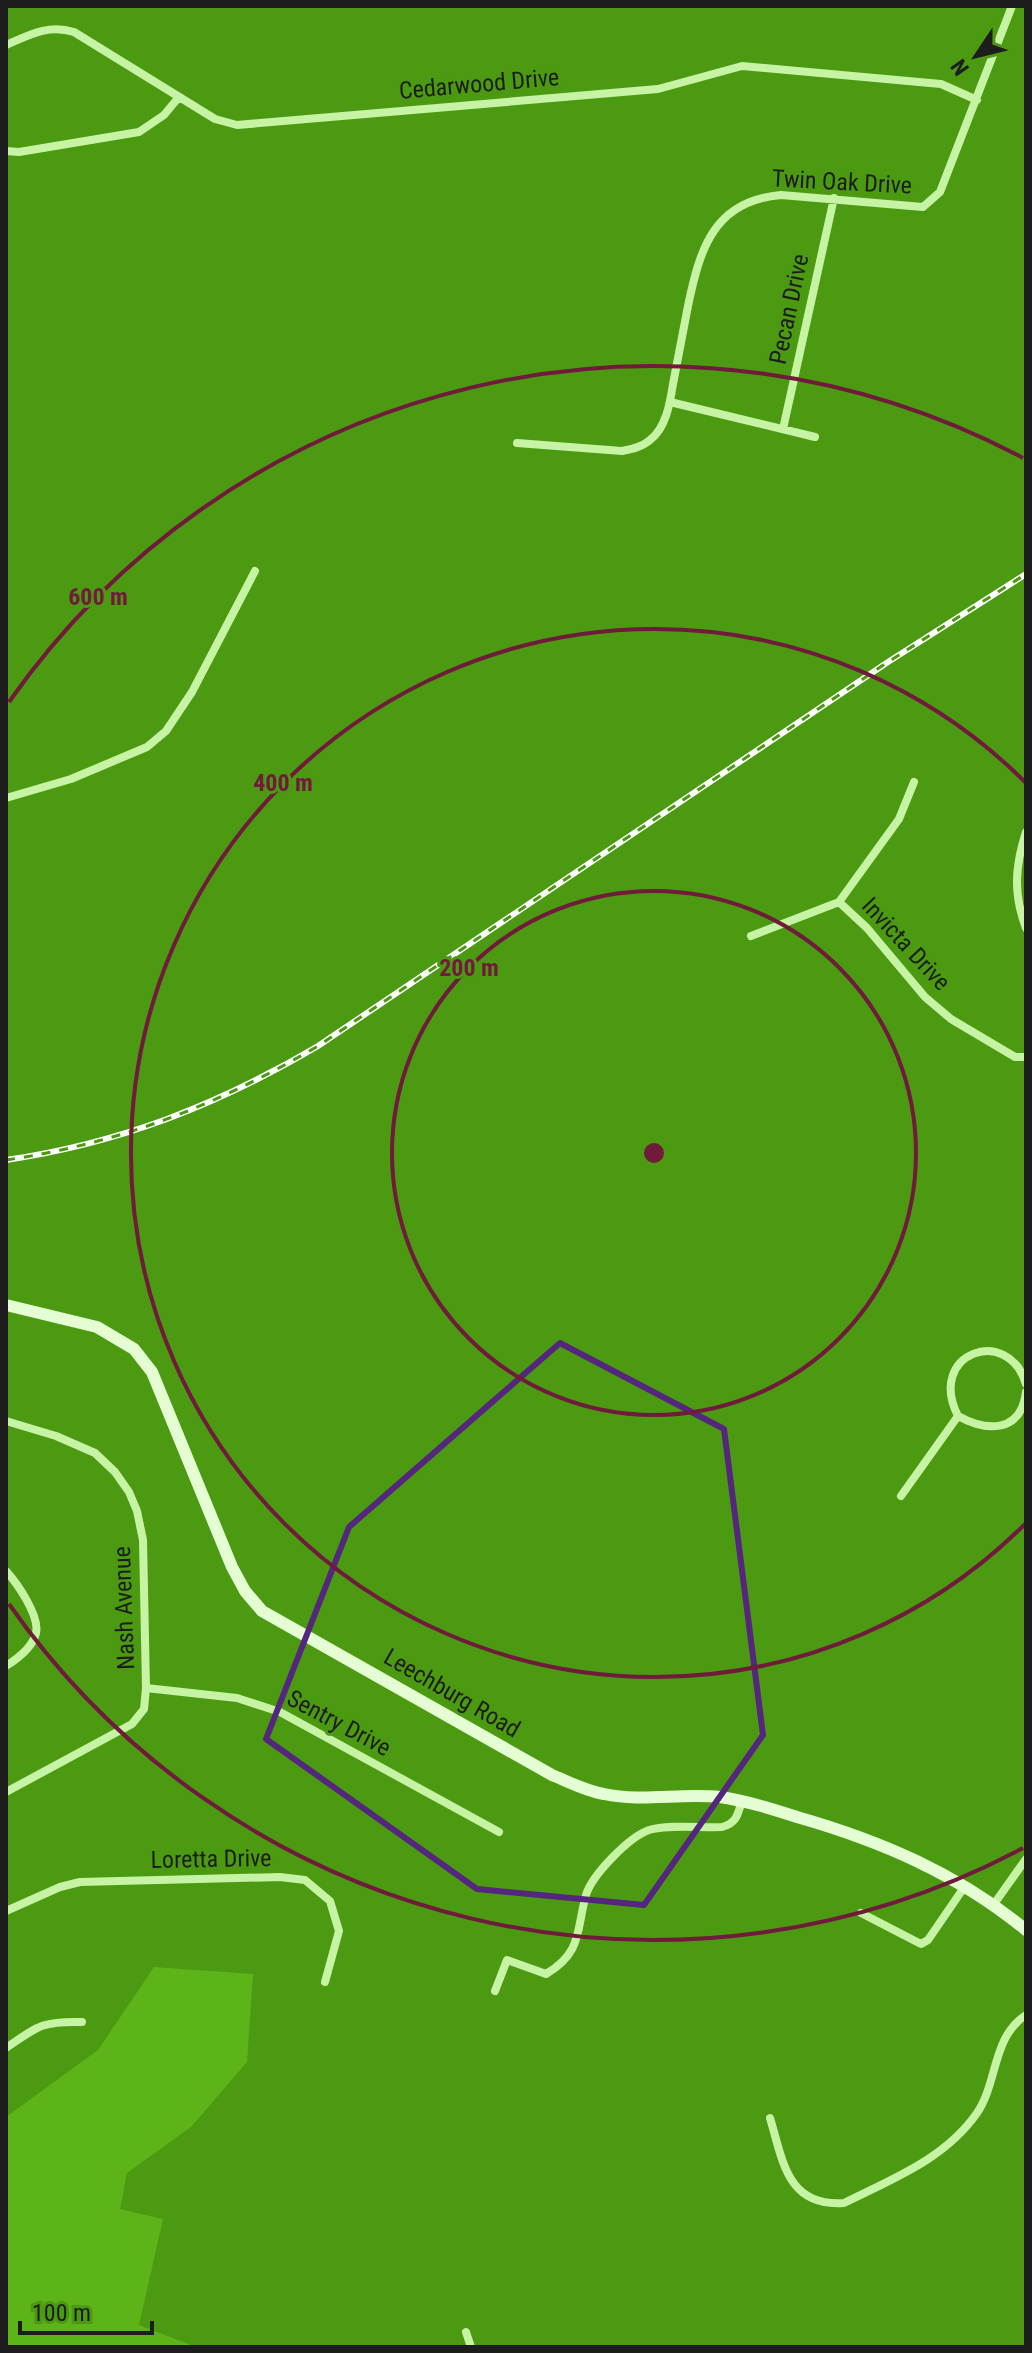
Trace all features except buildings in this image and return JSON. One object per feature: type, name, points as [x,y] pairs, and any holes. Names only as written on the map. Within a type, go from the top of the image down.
[{"type":"street","name":"Twin Oak Drive","points":[[517,443],[622,451],[638,448],[651,440],[661,428],[670,402],[696,267],[715,228],[727,214],[742,204],[763,196],[781,195],[923,207],[929,204],[940,192],[1012,6]]},
{"type":"street","name":"Cedarwood Drive","points":[[6,45],[56,27],[74,32],[215,119],[237,125],[658,89],[742,66],[941,84],[977,100]]},
{"type":"street","points":[[6,151],[19,152],[139,132],[164,115],[179,97]]},
{"type":"street","name":"Pecan Drive","points":[[783,429],[834,198]]},
{"type":"street","points":[[670,402],[815,437]]},
{"type":"street","points":[[6,798],[71,779],[134,753],[147,747],[166,731],[192,692],[255,571]]},
{"type":"street","points":[[839,902],[899,819],[914,782]]},
{"type":"street","points":[[1026,832],[1016,878],[1017,900],[1026,928]]},
{"type":"street","name":"Invicta Drive","points":[[751,936],[839,902],[867,928],[909,980],[951,1019],[1015,1057],[1026,1057]]},
{"type":"street","name":"Leechburg Road","points":[[6,1305],[97,1327],[134,1349],[152,1372],[232,1567],[245,1591],[262,1611],[552,1775],[604,1794],[742,1800],[850,1833],[910,1856],[966,1885],[1026,1930]]},
{"type":"street","points":[[1026,1384],[1015,1362],[1003,1354],[982,1351],[972,1354],[956,1368],[950,1383],[952,1404],[958,1416],[978,1427],[993,1428],[1023,1412],[1026,1392]]},
{"type":"street","points":[[901,1496],[958,1416]]},
{"type":"street","name":"Nash Avenue","points":[[6,1421],[56,1436],[95,1453],[115,1472],[129,1492],[143,1540],[146,1688],[144,1709],[132,1724],[6,1792]]},
{"type":"street","points":[[6,1571],[22,1591],[36,1623],[36,1634],[22,1654],[6,1666]]},
{"type":"street","name":"Sentry Drive","points":[[146,1688],[237,1698],[280,1712],[499,1832]]},
{"type":"street","points":[[495,1991],[507,1960],[546,1974],[558,1967],[580,1932],[586,1895],[594,1880],[634,1837],[652,1829],[722,1827],[731,1824],[736,1819],[742,1800]]},
{"type":"street","points":[[994,1904],[1026,1859]]},
{"type":"street","name":"Loretta Drive","points":[[6,1911],[60,1887],[80,1882],[280,1877],[305,1880],[322,1891],[336,1915],[339,1931],[325,1982]]},
{"type":"street","points":[[861,1913],[921,1944],[928,1940],[966,1885]]},
{"type":"street","points":[[770,2118],[784,2168],[797,2189],[815,2201],[844,2203],[926,2162],[950,2143],[976,2114],[988,2093],[1004,2037],[1025,2018]]},
{"type":"street","points":[[6,2048],[42,2024],[82,2022]]},
{"type":"street","points":[[466,2332],[471,2347]]},
{"type":"highlighted area","points":[[560,1343],[724,1429],[763,1735],[644,1905],[477,1889],[266,1739],[349,1527]]},
{"type":"green space","points":[[154,1967],[253,1974],[247,2062],[191,2127],[127,2173],[120,2209],[163,2219],[139,2325],[196,2347],[6,2347],[6,2117],[98,2050]]},
{"type":"railway","points":[[6,1160],[89,1143],[168,1119],[243,1086],[318,1046],[888,662],[1026,574]]}]
